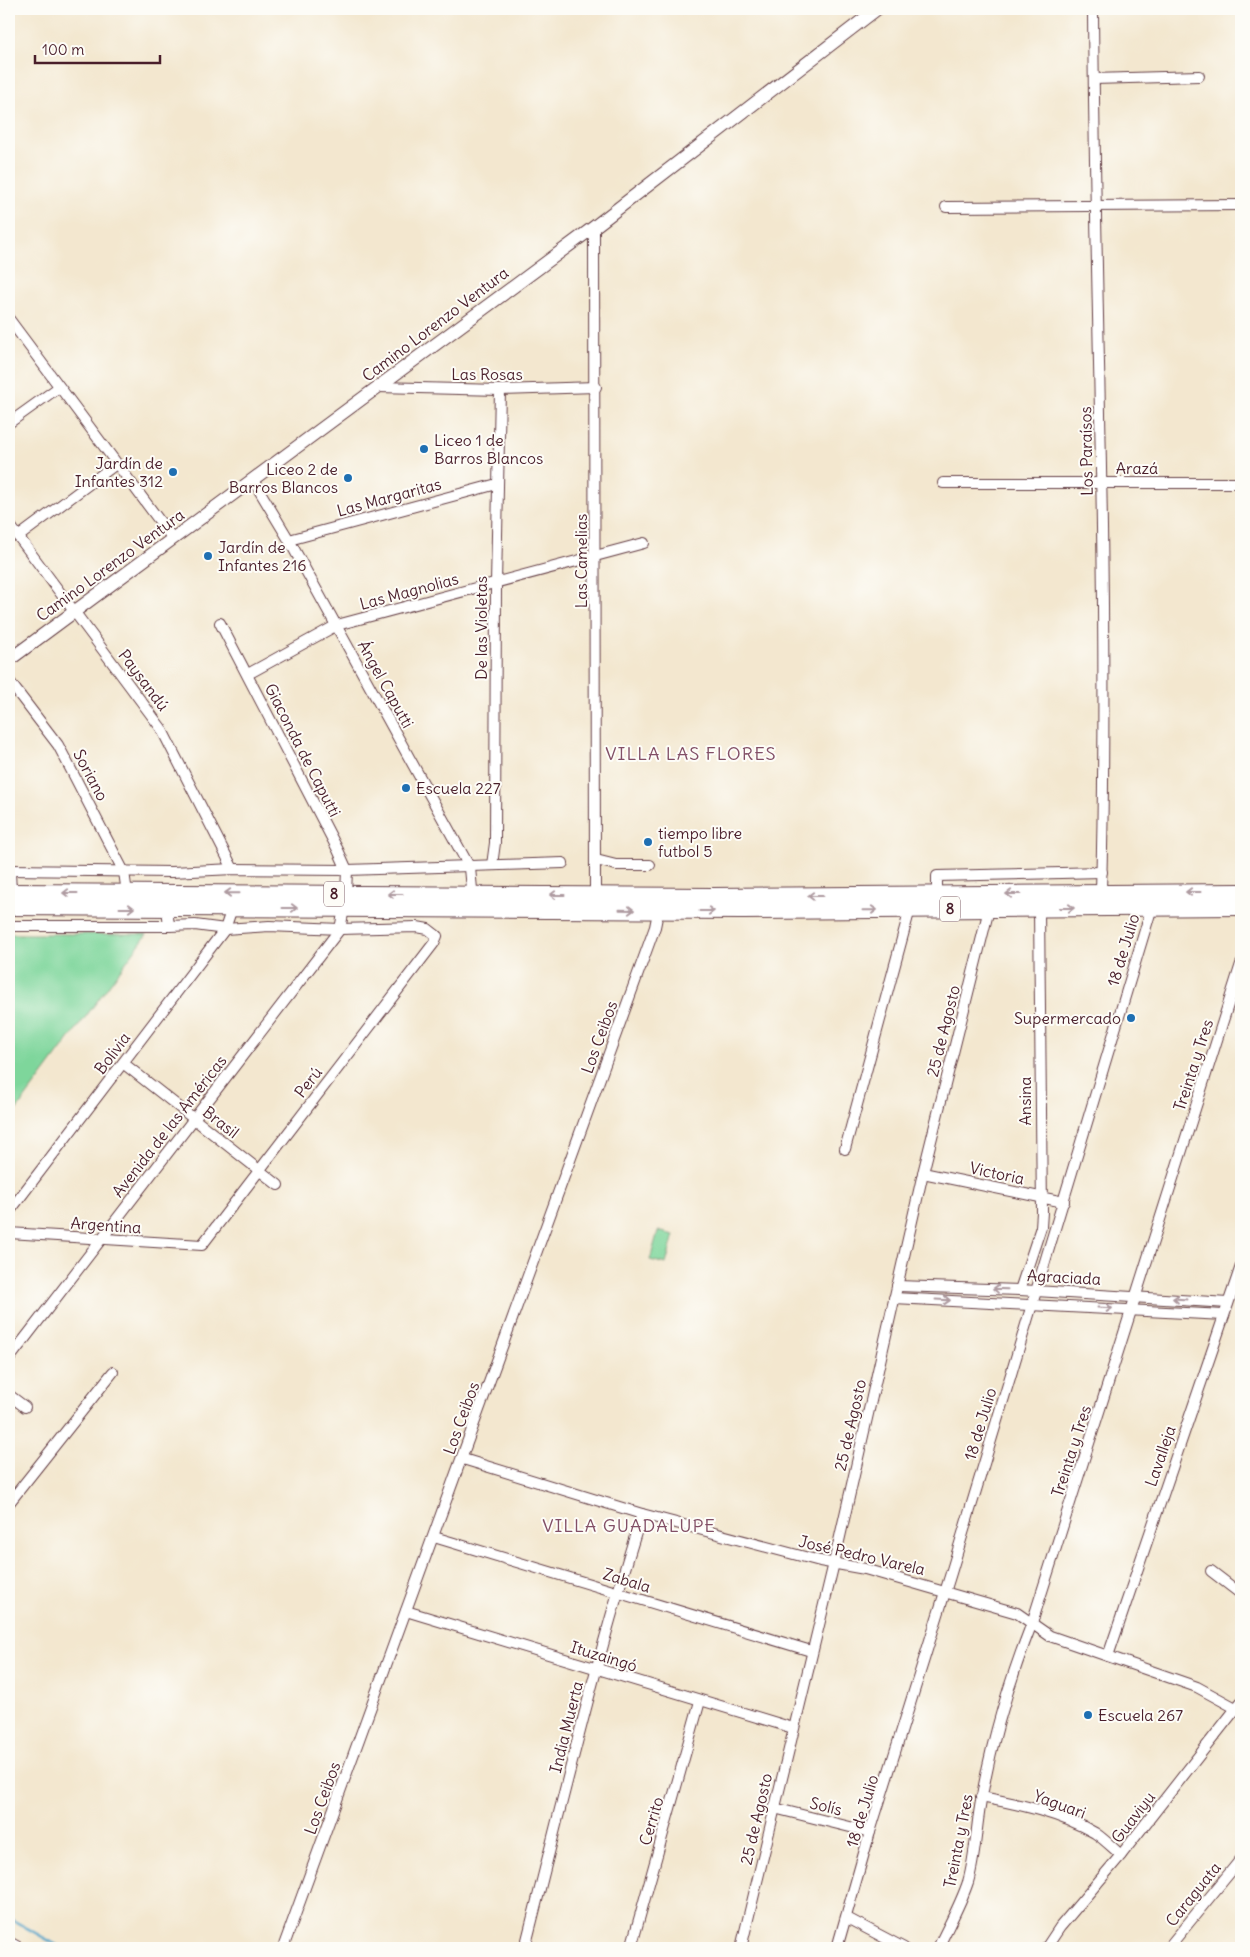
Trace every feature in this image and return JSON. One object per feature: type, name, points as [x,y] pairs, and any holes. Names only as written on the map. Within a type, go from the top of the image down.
[{"type":"highway","name":"8","points":[[473,902],[595,895],[659,903],[937,895],[1241,892]]},
{"type":"highway","name":"8","points":[[9,897],[127,893],[345,901],[659,903],[910,909],[1241,907]]},
{"type":"highway","name":"8","points":[[9,897],[167,908],[232,908],[345,901]]},
{"type":"street","name":"Camino Lorenzo Ventura","points":[[9,660],[594,227],[874,9]]},
{"type":"street","name":"Los Paraísos","points":[[1093,9],[1094,207],[1102,483],[1101,892]]},
{"type":"street","points":[[1094,79],[1199,76]]},
{"type":"street","points":[[946,207],[1241,205]]},
{"type":"street","name":"Las Camelias","points":[[594,227],[596,387],[595,895]]},
{"type":"street","points":[[9,319],[172,539]]},
{"type":"street","points":[[9,423],[59,387]]},
{"type":"street","name":"Las Rosas","points":[[378,387],[500,390],[596,387]]},
{"type":"street","name":"De las Violetas","points":[[492,866],[495,843],[497,484],[500,390]]},
{"type":"street","points":[[18,537],[116,464]]},
{"type":"street","name":"Ángel Caputti","points":[[253,480],[289,540],[470,868],[473,902]]},
{"type":"street","name":"Arazá","points":[[943,483],[1241,483]]},
{"type":"street","name":"Las Margaritas","points":[[289,540],[497,484]]},
{"type":"street","name":"Paysandú","points":[[9,524],[161,728],[234,869]]},
{"type":"street","name":"Las Magnolias","points":[[248,674],[337,626],[596,558],[644,543]]},
{"type":"street","name":"Giaconda de Caputti","points":[[220,623],[248,674],[347,870],[345,901]]},
{"type":"street","name":"Soriano","points":[[9,681],[58,746],[124,872],[127,893]]},
{"type":"street","points":[[596,860],[616,865],[650,865]]},
{"type":"street","points":[[9,897],[9,871],[347,870],[564,864]]},
{"type":"street","points":[[937,895],[937,876],[1102,872]]},
{"type":"street","name":"Avenida de las Américas","points":[[9,1359],[340,929],[345,901]]},
{"type":"street","name":"Los Ceibos","points":[[283,1948],[463,1459],[655,928],[659,903]]},
{"type":"street","name":"18 de Julio","points":[[837,1948],[870,1832],[946,1591],[1152,907]]},
{"type":"street","points":[[167,908],[168,926]]},
{"type":"street","name":"Bolivia","points":[[9,1212],[225,929],[232,908]]},
{"type":"street","name":"Ansina","points":[[1020,1290],[1041,1228],[1039,908]]},
{"type":"street","points":[[844,1149],[910,909]]},
{"type":"street","name":"25 de Agosto","points":[[741,1948],[811,1650],[834,1564],[923,1173],[989,909]]},
{"type":"street","points":[[9,926],[195,925],[225,929],[269,926],[340,929]]},
{"type":"street","name":"Perú","points":[[202,1245],[434,943],[437,936],[428,929],[417,927],[340,929]]},
{"type":"street","name":"Treinta y Tres","points":[[938,1948],[957,1912],[968,1881],[981,1797],[994,1735],[1006,1692],[1032,1624],[1241,964]]},
{"type":"street","name":"Brasil","points":[[123,1063],[278,1185]]},
{"type":"street","name":"Victoria","points":[[923,1173],[1064,1202]]},
{"type":"street","name":"Argentina","points":[[9,1233],[202,1245]]},
{"type":"street","name":"Lavalleja","points":[[1108,1656],[1241,1266]]},
{"type":"street","name":"Agraciada","points":[[897,1286],[1020,1290],[1228,1303]]},
{"type":"street","name":"Agraciada","points":[[894,1298],[1224,1315]]},
{"type":"street","points":[[9,1503],[113,1372]]},
{"type":"street","points":[[9,1395],[25,1408]]},
{"type":"street","name":"José Pedro Varela","points":[[463,1459],[642,1514],[834,1564],[865,1569],[1017,1613],[1050,1636],[1204,1690],[1240,1707]]},
{"type":"street","name":"India Muerta","points":[[525,1948],[596,1670],[617,1593],[642,1514]]},
{"type":"street","name":"Zabala","points":[[434,1537],[811,1650]]},
{"type":"street","points":[[1211,1571],[1241,1594]]},
{"type":"street","name":"Ituzaingó","points":[[406,1611],[793,1728]]},
{"type":"street","name":"Cerrito","points":[[631,1948],[700,1701]]},
{"type":"street","name":"Guaviyu","points":[[1046,1948],[1060,1927],[1121,1856],[1240,1707]]},
{"type":"street","name":"Yaguari","points":[[981,1797],[1013,1803],[1063,1818],[1096,1834],[1121,1856]]},
{"type":"street","name":"Solís","points":[[774,1808],[870,1832]]},
{"type":"street","name":"Caraguata","points":[[1168,1948],[1241,1859]]},
{"type":"street","points":[[847,1918],[904,1948]]},
{"type":"street","points":[[9,1942],[20,1948]]},
{"type":"green space","points":[[9,934],[147,934],[9,1120]]},
{"type":"green space","points":[[658,1231],[674,1235],[666,1264],[650,1260]]},
{"type":"waterway","points":[[9,1918],[62,1948]]},
{"type":"place","name":"Liceo 1 de Barros Blancos","points":[[424,449]]},
{"type":"place","name":"Jardín de Infantes 312","points":[[173,472]]},
{"type":"place","name":"Liceo 2 de Barros Blancos","points":[[348,478]]},
{"type":"place","name":"Jardín de Infantes 216","points":[[208,556]]},
{"type":"place","name":"Escuela 227","points":[[406,788]]},
{"type":"place","name":"tiempo libre futbol 5","points":[[648,842]]},
{"type":"place","name":"Supermercado","points":[[1131,1018]]},
{"type":"place","name":"Escuela 267","points":[[1088,1715]]},
{"type":"district","name":"VILLA LAS FLORES","points":[[691,754]]},
{"type":"district","name":"VILLA GUADALUPE","points":[[629,1526]]}]
